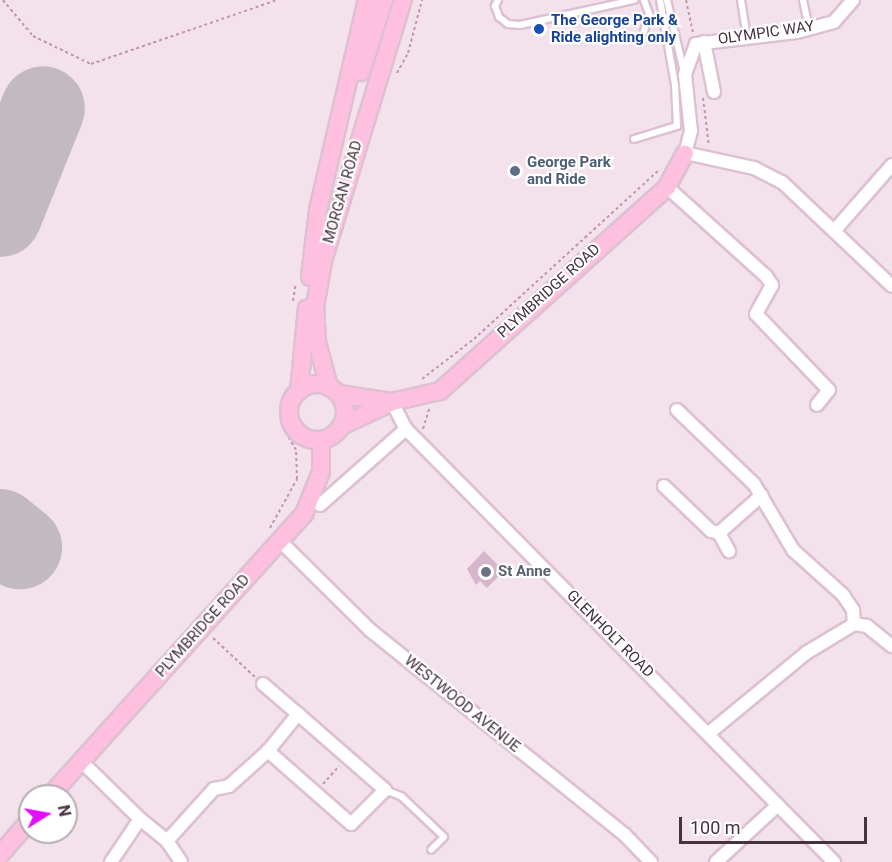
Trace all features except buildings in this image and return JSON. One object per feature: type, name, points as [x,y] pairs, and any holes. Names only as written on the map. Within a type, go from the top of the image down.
[{"type":"main road","name":"MORGAN ROAD","points":[[299,391],[318,210],[335,147],[367,0]]},
{"type":"main road","name":"MORGAN ROAD","points":[[335,147],[384,0]]},
{"type":"main road","name":"MORGAN ROAD","points":[[334,391],[316,331],[315,307],[323,261],[402,0]]},
{"type":"main road","name":"PLYMBRIDGE ROAD","points":[[60,784],[304,514],[321,472],[321,440],[341,426],[392,402],[440,391],[672,180],[686,153]]},
{"type":"main road","name":"PLYMBRIDGE ROAD","points":[[299,391],[310,385],[392,402]]},
{"type":"main road","points":[[299,391],[290,408],[294,429],[302,436],[321,440]]},
{"type":"main road","points":[[334,391],[345,415],[341,426]]},
{"type":"main road","points":[[0,855],[18,834]]},
{"type":"street","name":"OLYMPIC WAY","points":[[714,92],[700,43],[809,28],[834,22],[853,0]]},
{"type":"street","points":[[700,43],[685,75],[691,131],[686,153],[754,168],[782,182],[892,286]]},
{"type":"street","points":[[834,231],[892,165]]},
{"type":"street","points":[[672,180],[766,276],[772,285],[756,314],[829,390],[818,405]]},
{"type":"street","name":"GLENHOLT ROAD","points":[[392,402],[406,429],[425,449],[709,733],[834,862]]},
{"type":"street","points":[[677,410],[762,495],[794,550],[843,595],[853,610],[854,624]]},
{"type":"street","points":[[320,505],[406,429]]},
{"type":"street","points":[[664,486],[711,531],[719,533],[729,551]]},
{"type":"street","points":[[719,533],[762,495]]},
{"type":"street","name":"WESTWOOD AVENUE","points":[[279,540],[370,630],[624,834],[651,862]]},
{"type":"street","points":[[709,733],[806,653],[854,624],[867,626],[892,646]]},
{"type":"street","points":[[262,684],[385,790],[351,824],[268,751]]},
{"type":"street","points":[[167,841],[214,789],[229,786],[268,751],[298,714]]},
{"type":"street","points":[[80,760],[140,819],[167,841],[181,862]]},
{"type":"street","points":[[716,862],[778,805]]},
{"type":"street","points":[[111,862],[140,819]]},
{"type":"lane","points":[[498,0],[495,6],[499,16],[508,24],[520,25],[634,0]]},
{"type":"lane","points":[[644,0],[648,14],[644,32]]},
{"type":"lane","points":[[634,139],[677,126],[675,85],[660,0]]},
{"type":"lane","points":[[667,0],[685,75]]},
{"type":"lane","points":[[741,0],[747,37]]},
{"type":"lane","points":[[803,0],[809,28]]},
{"type":"lane","points":[[385,790],[401,796],[444,837],[431,849]]},
{"type":"path","points":[[3,0],[33,36],[91,64],[277,0]]},
{"type":"path","points":[[393,82],[408,53],[422,0]]},
{"type":"path","points":[[686,0],[700,43]]},
{"type":"path","points":[[420,381],[474,339],[651,180],[661,166],[672,180]]},
{"type":"path","points":[[425,449],[422,424],[440,391]]},
{"type":"path","points":[[202,627],[262,684]]},
{"type":"path","points":[[316,793],[347,757]]},
{"type":"runway","points":[[0,215],[43,108]]},
{"type":"runway","points":[[0,531],[20,547]]},
{"type":"place","name":"The George Park & Ride alighting only","points":[[539,29]]},
{"type":"place","name":"George Park and Ride","points":[[515,171]]},
{"type":"place","name":"St Anne","points":[[486,572]]}]
